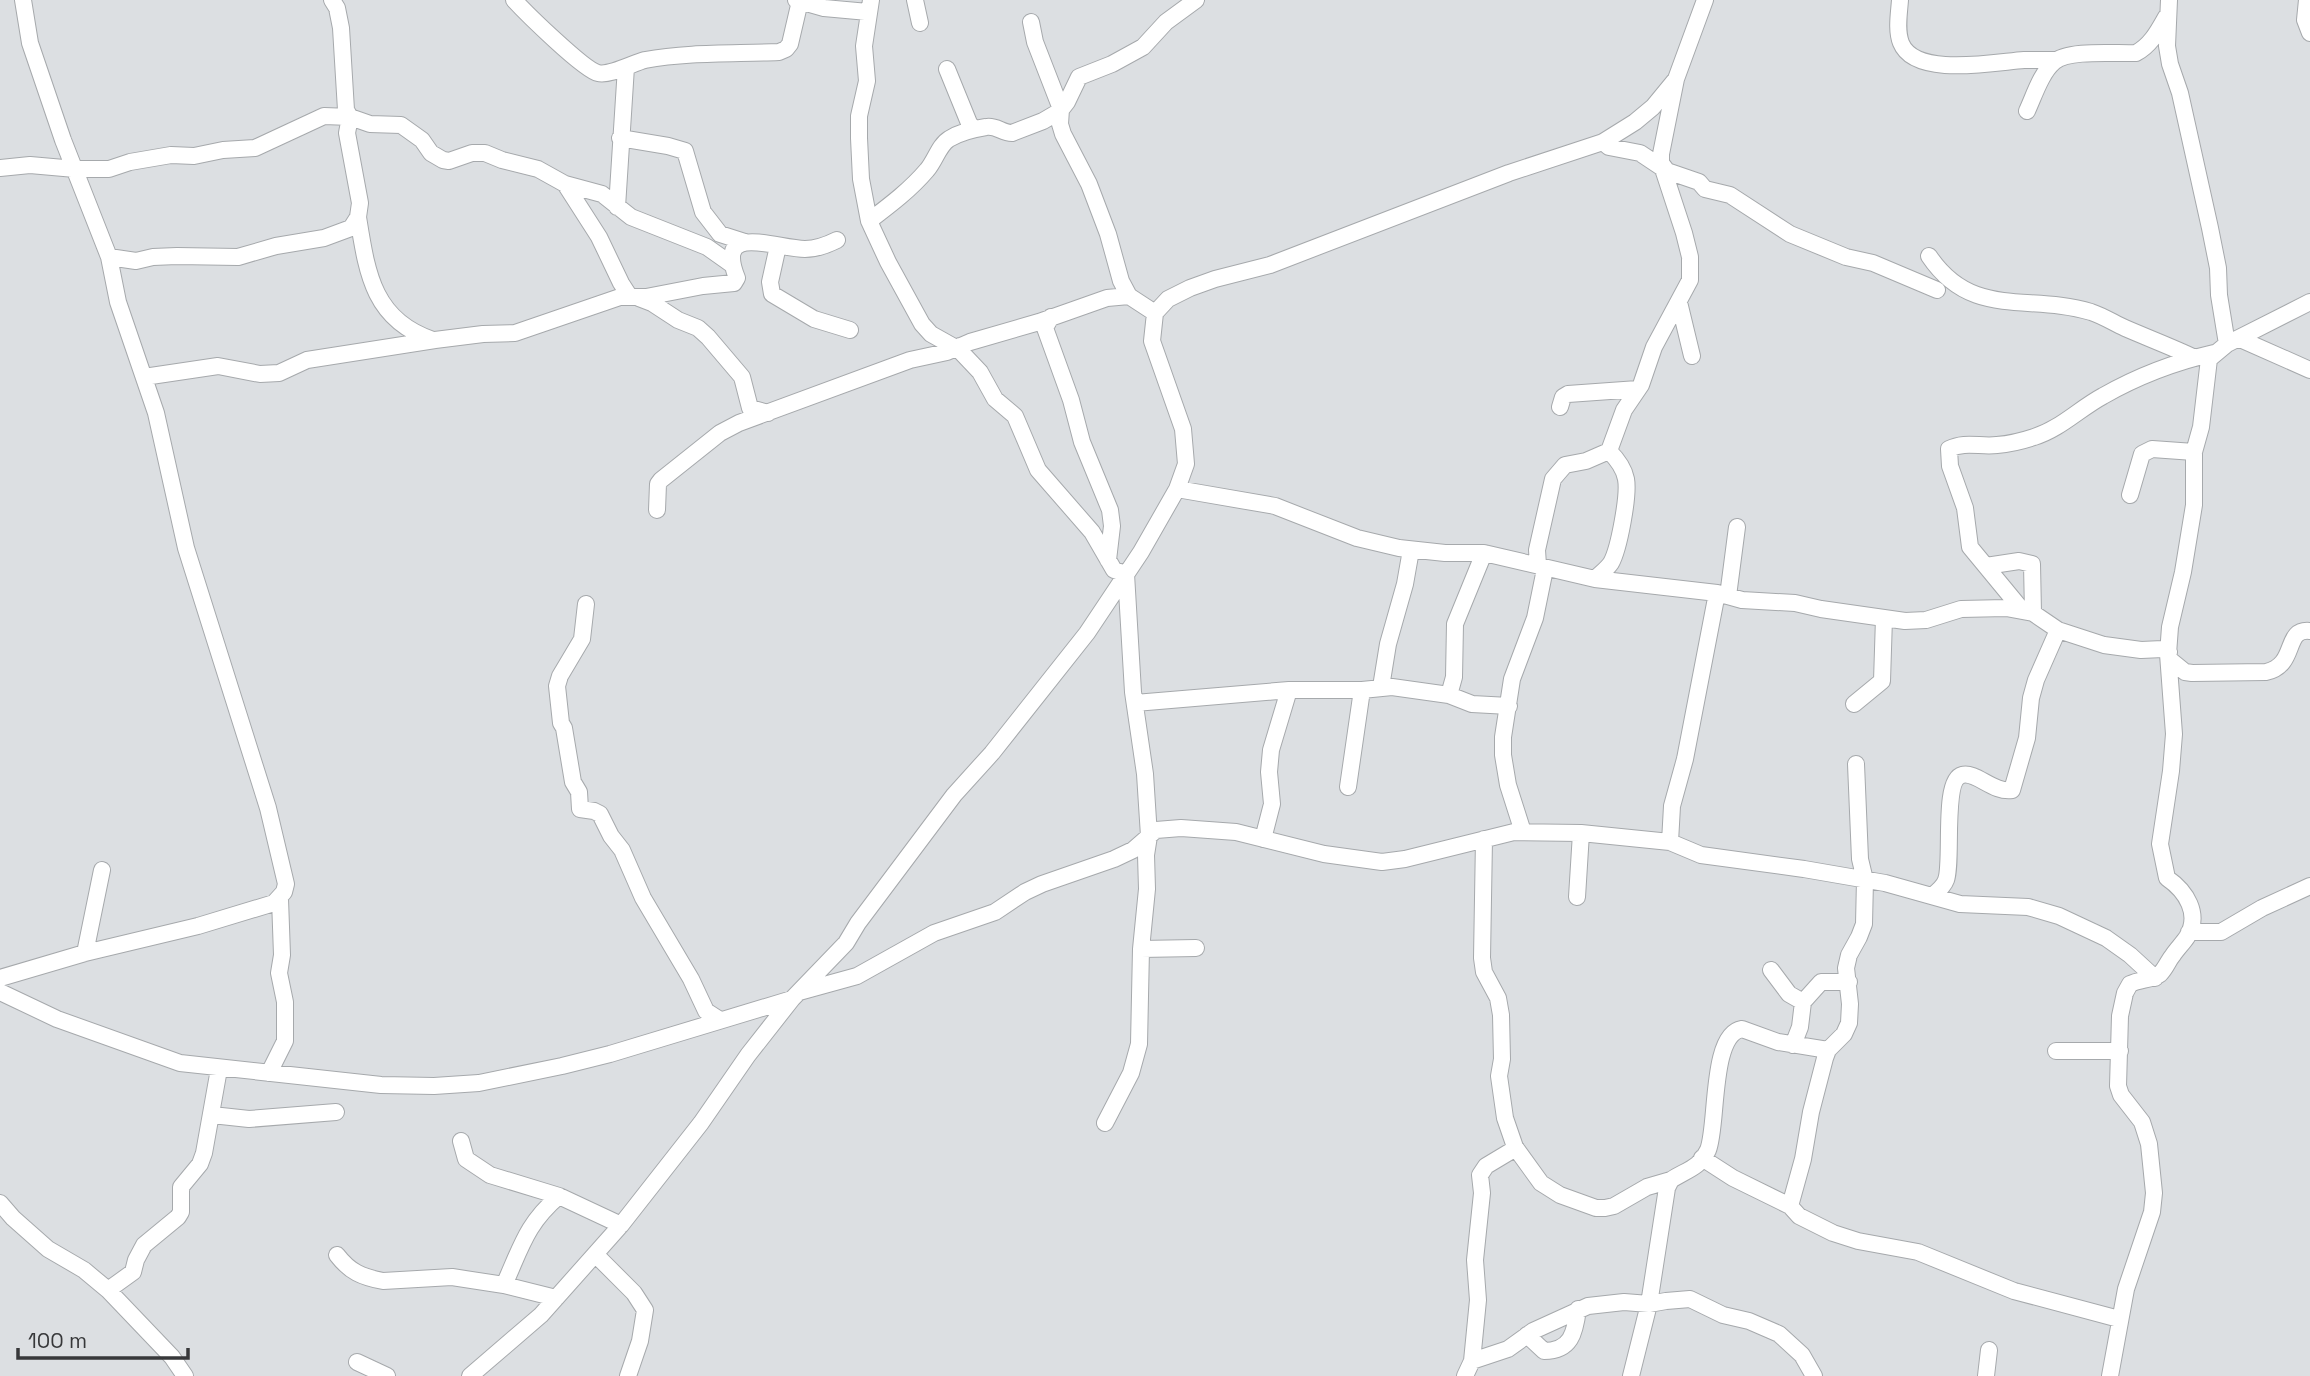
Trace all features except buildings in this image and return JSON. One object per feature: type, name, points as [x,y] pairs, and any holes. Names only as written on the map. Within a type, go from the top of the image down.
[{"type":"street","points":[[0,978],[85,953],[198,926],[274,903],[284,892],[285,875],[272,820],[220,658],[205,601],[186,548],[156,413],[118,302],[109,257],[30,43],[23,0]]},
{"type":"street","points":[[332,0],[340,15],[346,110],[350,117],[347,133],[358,191],[358,217],[370,280],[379,299],[401,325],[435,340]]},
{"type":"street","points":[[514,0],[527,16],[597,74],[605,74],[642,61],[786,49],[790,44],[798,1],[824,8],[869,6],[864,46],[867,81],[859,117],[861,179],[869,221],[922,324],[930,334],[958,347],[980,372],[995,398],[1015,416],[1043,477],[1092,532],[1114,570],[1126,574]]},
{"type":"street","points":[[915,0],[920,23]]},
{"type":"street","points":[[869,221],[900,198],[925,172],[950,138],[974,129],[992,127],[1012,133],[1051,117],[1067,102],[1079,77],[1143,47],[1166,22],[1196,0]]},
{"type":"street","points":[[1523,832],[1508,785],[1502,750],[1512,678],[1535,618],[1541,567],[1537,550],[1553,479],[1565,466],[1609,451],[1624,410],[1638,389],[1654,347],[1690,280],[1690,257],[1661,163],[1661,154],[1676,79],[1705,0]]},
{"type":"street","points":[[1900,0],[1899,33],[1902,46],[1913,57],[1965,67],[2056,60],[2075,55],[2136,53],[2153,39],[2168,7]]},
{"type":"street","points":[[2307,0],[2305,20],[2310,33]]},
{"type":"street","points":[[2168,7],[2167,46],[2170,64],[2189,129],[2210,228],[2218,268],[2219,295],[2227,345]]},
{"type":"street","points":[[1031,22],[1035,42],[1061,109],[1060,124],[1063,134],[1089,184],[1108,234],[1121,281],[1129,296],[1155,313]]},
{"type":"street","points":[[2027,111],[2056,60]]},
{"type":"street","points":[[617,207],[626,66]]},
{"type":"street","points":[[947,69],[974,129]]},
{"type":"street","points":[[470,1376],[541,1315],[621,1225],[701,1123],[748,1055],[796,995],[846,943],[954,795],[992,754],[1087,633],[1141,552],[1177,489],[1186,464],[1183,429],[1152,341],[1155,313],[1168,299],[1190,288],[1270,265],[1509,173],[1603,142],[1627,128],[1653,107],[1676,79]]},
{"type":"street","points":[[0,168],[30,165],[109,169],[130,162],[171,155],[194,156],[223,150],[255,148],[320,118],[334,115],[370,124],[403,125],[422,140],[431,153],[443,160],[449,161],[472,153],[485,153],[538,169],[565,184],[602,194],[631,217],[706,247],[737,251],[778,246],[813,248],[837,240]]},
{"type":"street","points":[[144,377],[218,366],[254,373],[279,373],[307,360],[435,340],[515,333],[620,297],[671,294],[703,285],[730,285],[736,281],[737,251],[703,212],[696,197],[685,151],[620,138]]},
{"type":"street","points":[[1603,142],[1609,147],[1640,153],[1665,170],[1699,182],[1705,189],[1730,195],[1790,234],[1846,257],[1873,263],[1937,290]]},
{"type":"street","points":[[565,184],[599,237],[621,284],[635,297],[652,303],[678,320],[698,328],[742,377],[750,408],[769,413]]},
{"type":"street","points":[[109,257],[136,261],[153,257],[238,257],[276,246],[324,238],[351,228],[358,217]]},
{"type":"street","points":[[778,246],[770,282],[772,294],[814,319],[849,330]]},
{"type":"street","points":[[1930,256],[1943,275],[1974,294],[2010,303],[2062,306],[2091,312],[2195,358]]},
{"type":"street","points":[[657,510],[659,484],[674,468],[720,433],[739,423],[904,362],[935,355],[1107,298],[1129,296]]},
{"type":"street","points":[[1679,302],[1692,356]]},
{"type":"street","points":[[2310,302],[2227,345],[2128,382],[2102,396],[2053,430],[1996,445],[1963,445],[1949,449],[1950,466],[1965,508],[1970,547],[2027,612],[2058,630],[2104,645],[2141,650],[2163,649],[2185,672],[2192,673],[2266,672],[2287,659],[2295,634],[2300,630],[2310,631]]},
{"type":"street","points":[[1051,317],[1045,328],[1049,345],[1071,400],[1082,442],[1110,510],[1112,526],[1108,560]]},
{"type":"street","points":[[2227,345],[2310,370]]},
{"type":"street","points":[[2110,1376],[2126,1289],[2152,1212],[2154,1193],[2149,1144],[2142,1122],[2120,1095],[2118,1086],[2120,1016],[2130,984],[2155,978],[2166,967],[2189,932],[2192,913],[2190,903],[2180,888],[2167,878],[2160,844],[2174,734],[2170,627],[2183,572],[2194,505],[2194,452],[2201,427],[2209,359],[2227,345]]},
{"type":"street","points":[[1560,407],[1563,397],[1568,394],[1638,389]]},
{"type":"street","points":[[2130,495],[2140,456],[2144,452],[2152,449],[2194,452]]},
{"type":"street","points":[[1595,579],[1611,562],[1626,497],[1626,480],[1620,462],[1609,451]]},
{"type":"street","points":[[1177,489],[1275,506],[1357,538],[1411,550],[1484,553],[1595,579],[1922,621],[1961,609],[2006,608],[2027,612]]},
{"type":"street","points":[[1670,842],[1672,806],[1737,527]]},
{"type":"street","points":[[1381,687],[1388,644],[1405,584],[1411,550]]},
{"type":"street","points":[[1449,695],[1454,677],[1455,624],[1484,553]]},
{"type":"street","points":[[1986,566],[2019,561],[2032,564],[2027,612]]},
{"type":"street","points":[[1105,1124],[1131,1073],[1139,1044],[1141,949],[1147,889],[1146,855],[1149,836],[1145,774],[1135,703],[1126,574]]},
{"type":"street","points":[[586,604],[582,639],[558,681],[556,699],[573,782],[579,792],[580,808],[600,814],[622,850],[643,898],[691,979],[706,1011],[720,1020]]},
{"type":"street","points":[[1854,704],[1882,681],[1884,618]]},
{"type":"street","points":[[1932,896],[1946,881],[1950,854],[1949,821],[1955,782],[1962,775],[1976,777],[2003,791],[2015,787],[2017,769],[2027,737],[2031,698],[2058,630]]},
{"type":"street","points":[[1135,703],[1289,690],[1363,690],[1381,687],[1449,695],[1472,705],[1509,706]]},
{"type":"street","points":[[1263,839],[1272,804],[1269,772],[1271,750],[1289,690]]},
{"type":"street","points":[[1348,787],[1363,690]]},
{"type":"street","points":[[1790,1206],[1828,1050],[1844,1034],[1849,1023],[1849,982],[1846,968],[1849,955],[1864,924],[1865,880],[1859,848],[1856,764]]},
{"type":"street","points":[[0,992],[57,1019],[165,1058],[219,1069],[381,1085],[479,1083],[610,1054],[857,976],[918,941],[995,912],[1042,884],[1133,850],[1161,829],[1200,828],[1236,832],[1324,854],[1382,862],[1523,832],[1581,833],[1670,842],[1701,855],[1900,885],[1960,904],[2028,907],[2082,925],[2106,938],[2155,978]]},
{"type":"street","points":[[1577,897],[1581,833]]},
{"type":"street","points":[[1484,839],[1482,958],[1484,972],[1498,998],[1501,1015],[1500,1099],[1516,1148],[1541,1183],[1549,1189],[1597,1208],[1610,1207],[1647,1186],[1671,1180],[1695,1168],[1711,1140],[1718,1072],[1730,1035],[1736,1030],[1742,1029],[1793,1045],[1828,1050]]},
{"type":"street","points":[[85,953],[102,870]]},
{"type":"street","points":[[2189,932],[2221,932],[2262,908],[2310,886]]},
{"type":"street","points":[[269,1073],[285,1041],[285,1002],[279,973],[282,955],[280,899]]},
{"type":"street","points":[[1141,949],[1196,948]]},
{"type":"street","points":[[1771,970],[1789,994],[1803,1002]]},
{"type":"street","points":[[1793,1045],[1800,1027],[1803,1002],[1821,982],[1849,982]]},
{"type":"street","points":[[2056,1051],[2120,1051]]},
{"type":"street","points":[[108,1290],[134,1272],[136,1260],[144,1245],[181,1212],[181,1187],[200,1164],[212,1115],[219,1069]]},
{"type":"street","points":[[212,1115],[248,1119],[336,1112]]},
{"type":"street","points":[[460,1141],[466,1159],[490,1175],[559,1196],[621,1225]]},
{"type":"street","points":[[1469,1369],[1478,1300],[1475,1260],[1482,1194],[1480,1175],[1486,1166],[1516,1148]]},
{"type":"street","points":[[1703,1158],[1724,1173],[1790,1206],[1799,1216],[1847,1238],[1918,1252],[2014,1291],[2119,1319]]},
{"type":"street","points":[[1631,1376],[1649,1304],[1664,1201],[1671,1180]]},
{"type":"street","points":[[504,1285],[523,1238],[546,1207],[559,1196]]},
{"type":"street","points":[[0,1203],[48,1250],[84,1270],[108,1290],[172,1357],[185,1376]]},
{"type":"street","points":[[337,1255],[353,1272],[372,1279],[383,1281],[452,1277],[504,1285],[556,1298]]},
{"type":"street","points":[[596,1255],[634,1293],[646,1310],[640,1341],[628,1376]]},
{"type":"street","points":[[1469,1369],[1578,1309],[1595,1304],[1649,1304],[1690,1299],[1723,1315],[1749,1321],[1772,1331],[1802,1355],[1814,1376]]},
{"type":"street","points":[[1527,1335],[1544,1351],[1560,1350],[1569,1342],[1578,1309]]},
{"type":"street","points":[[1986,1376],[1989,1350]]},
{"type":"street","points":[[357,1362],[387,1376]]}]
